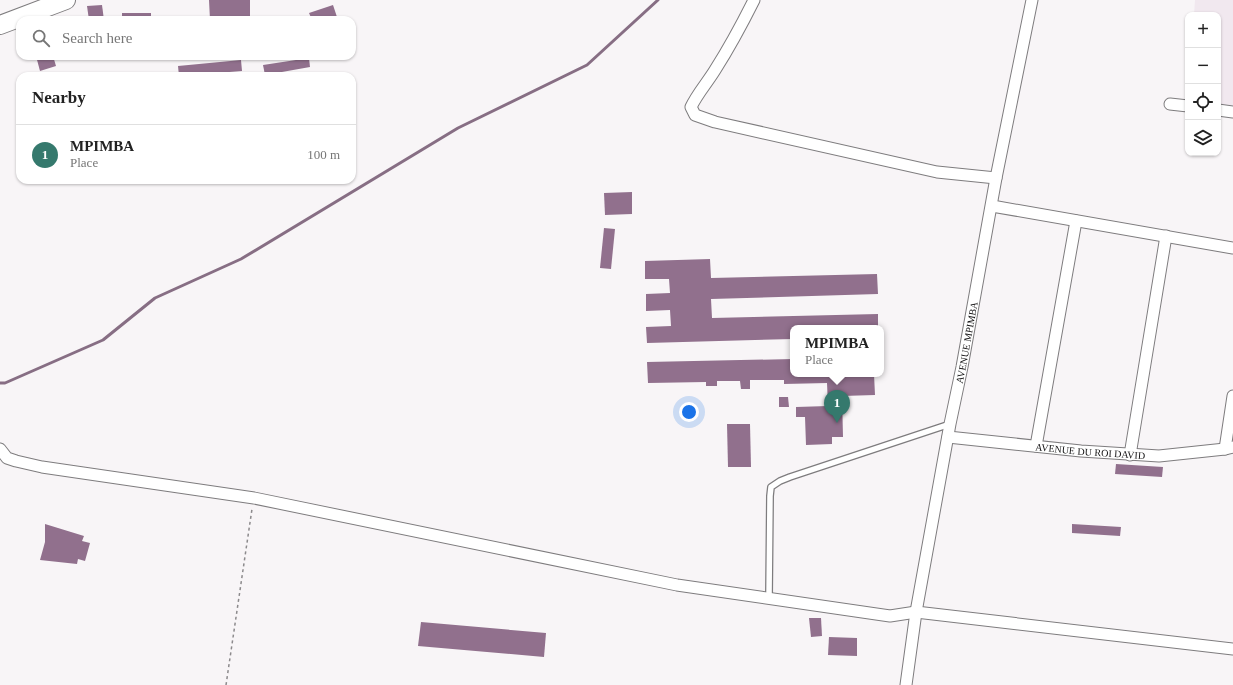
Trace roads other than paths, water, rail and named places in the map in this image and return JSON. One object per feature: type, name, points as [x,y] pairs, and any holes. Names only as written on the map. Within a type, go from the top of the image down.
[{"type":"main road","points":[[22,16],[66,0]]},
{"type":"main road","points":[[0,24],[16,18]]},
{"type":"street","points":[[754,0],[714,72],[696,97],[691,107],[695,115],[716,122],[937,172],[996,178]]},
{"type":"street","name":"AVENUE MPIMBA","points":[[906,685],[916,612],[950,424],[992,206],[996,178],[1032,0]]},
{"type":"street","points":[[1170,104],[1185,106]]},
{"type":"street","points":[[1221,110],[1233,112]]},
{"type":"street","points":[[992,206],[1233,248]]},
{"type":"street","points":[[1036,446],[1076,221]]},
{"type":"street","points":[[1130,455],[1166,236]]},
{"type":"street","points":[[1229,448],[1233,396]]},
{"type":"street","name":"AVENUE DU ROI DAVID","points":[[948,437],[1130,455],[1159,456],[1229,448]]},
{"type":"street","points":[[2,455],[16,461],[42,467],[254,498],[677,585],[769,597],[890,616],[916,612],[1233,649]]},
{"type":"lane","points":[[769,597],[771,487],[790,477],[950,424]]},
{"type":"waterway","points":[[0,383],[5,383],[103,340],[155,298],[241,259],[458,128],[587,65],[658,0]]},
{"type":"place","name":"MPIMBA","points":[[837,423]]}]
